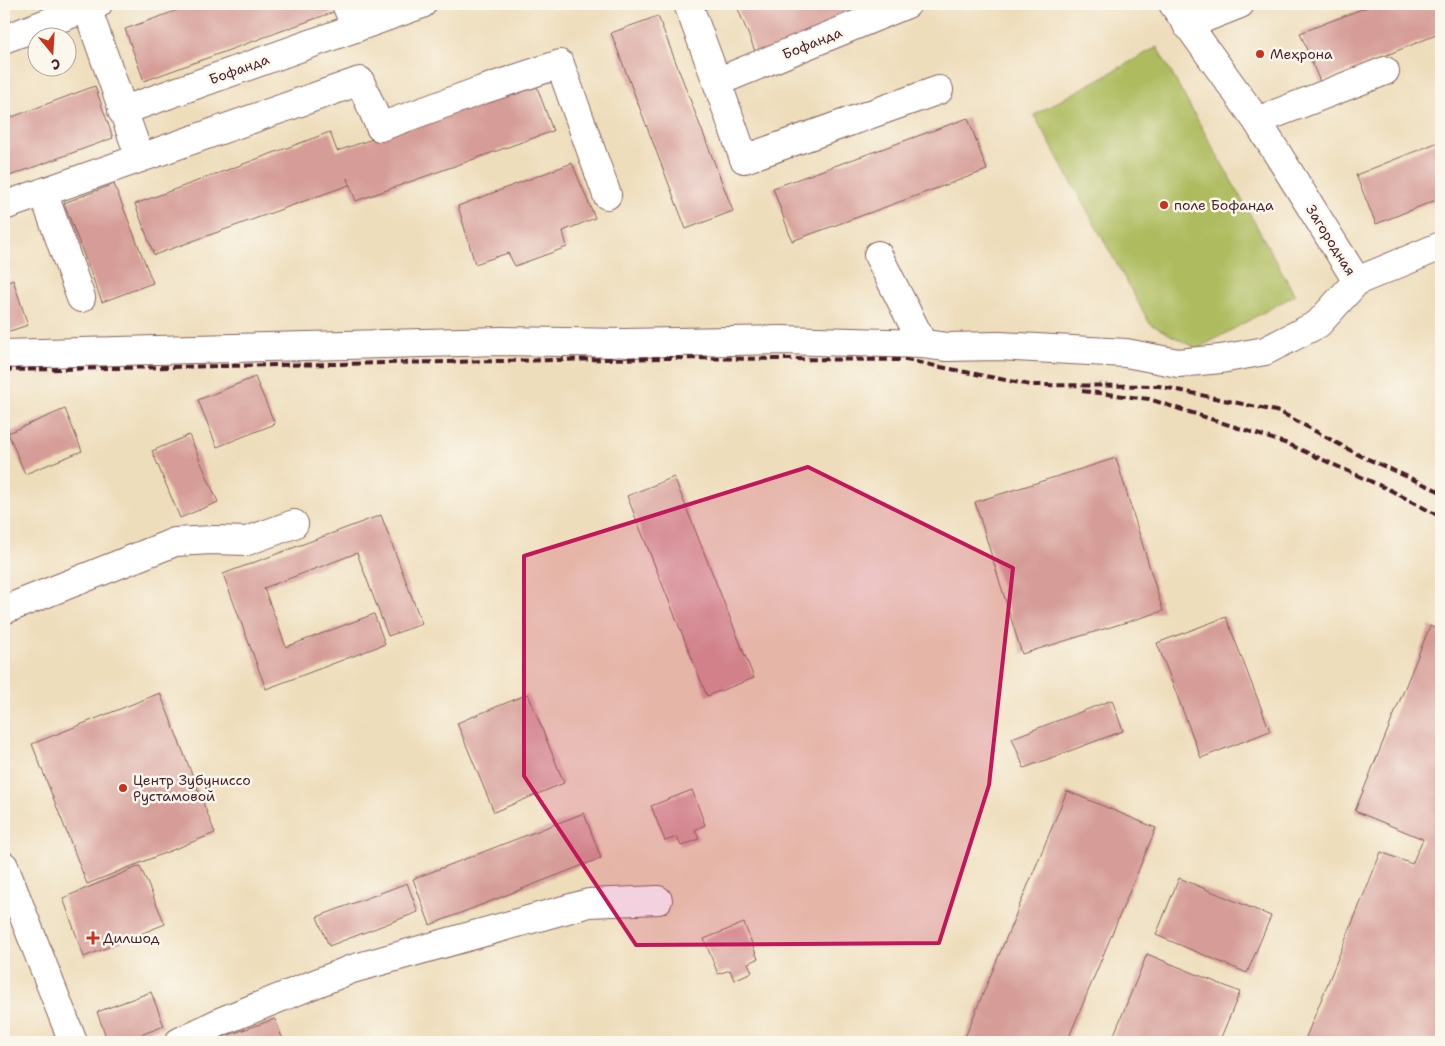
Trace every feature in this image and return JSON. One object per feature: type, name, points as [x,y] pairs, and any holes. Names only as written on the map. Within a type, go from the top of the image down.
[{"type":"street","name":"Бофанда","points":[[122,111],[351,16],[422,4]]},
{"type":"street","points":[[688,4],[744,159],[939,90]]},
{"type":"street","name":"Бофанда","points":[[717,82],[907,4]]},
{"type":"street","name":"Загородная","points":[[1240,4],[1180,14],[1257,121],[1357,281],[1441,246]]},
{"type":"street","points":[[4,39],[93,6],[122,111],[140,158]]},
{"type":"street","points":[[4,206],[360,81],[380,127],[560,64],[607,195]]},
{"type":"street","points":[[1257,121],[1384,71]]},
{"type":"street","points":[[43,192],[81,298]]},
{"type":"street","points":[[878,255],[922,344]]},
{"type":"street","points":[[4,354],[501,341],[624,343],[782,340],[922,344],[947,347],[999,346],[1126,353],[1178,363],[1221,359],[1265,351],[1318,324],[1357,281]]},
{"type":"street","points":[[4,610],[175,542],[247,541],[294,524]]},
{"type":"street","points":[[4,866],[70,1041]]},
{"type":"street","points":[[179,1042],[222,1021],[352,969],[589,903],[658,900]]},
{"type":"highlighted area","points":[[808,467],[1013,568],[989,785],[939,943],[636,945],[524,776],[524,556]]},
{"type":"green space","name":"поле Бофанда","points":[[1157,47],[1295,295],[1197,349],[1150,324],[1034,115]]},
{"type":"building","points":[[195,4],[337,4],[339,10],[144,81],[125,29]]},
{"type":"building","points":[[736,4],[885,4],[757,56]]},
{"type":"building","points":[[1375,4],[1441,4],[1441,33],[1320,82],[1300,33]]},
{"type":"building","points":[[658,16],[733,211],[686,229],[611,33]]},
{"type":"building","points":[[536,84],[553,131],[356,201],[347,178],[349,185],[154,255],[135,204],[330,132],[337,151]]},
{"type":"building","points":[[95,86],[113,138],[4,178],[4,120]]},
{"type":"building","points":[[968,118],[987,170],[792,241],[773,188]]},
{"type":"building","points":[[1441,141],[1441,198],[1376,224],[1356,175]]},
{"type":"building","points":[[572,163],[595,218],[563,231],[567,247],[515,266],[508,253],[475,264],[458,206]]},
{"type":"building","points":[[114,184],[153,283],[102,302],[64,203]]},
{"type":"building","points":[[13,280],[28,325],[4,333],[4,284]]},
{"type":"building","points":[[255,377],[275,424],[217,447],[198,400]]},
{"type":"building","points":[[65,409],[82,451],[25,474],[8,433]]},
{"type":"building","points":[[189,435],[218,502],[180,518],[152,451]]},
{"type":"building","points":[[1116,458],[1163,611],[1022,654],[975,502]]},
{"type":"building","points":[[674,477],[754,678],[707,696],[627,496]]},
{"type":"building","points":[[381,515],[422,624],[388,636],[357,553],[264,588],[286,647],[374,614],[385,644],[266,689],[223,574]]},
{"type":"building","points":[[1226,617],[1270,731],[1201,758],[1157,643]]},
{"type":"building","points":[[1430,626],[1441,631],[1441,1042],[1304,1042],[1381,852],[1412,864],[1423,839],[1355,811]]},
{"type":"building","name":"Центр Зубуниссо Рустамовой","points":[[160,693],[215,833],[87,884],[32,744]]},
{"type":"building","points":[[528,694],[564,783],[494,812],[457,723]]},
{"type":"building","points":[[1112,700],[1123,731],[1024,768],[1012,738]]},
{"type":"building","points":[[692,790],[705,825],[695,830],[699,839],[681,846],[677,837],[665,841],[651,806]]},
{"type":"building","points":[[1067,791],[1156,828],[1067,1042],[963,1042]]},
{"type":"building","points":[[584,813],[601,858],[430,925],[413,879]]},
{"type":"building","points":[[140,866],[165,924],[84,957],[63,898]]},
{"type":"building","points":[[1179,878],[1271,916],[1247,973],[1156,935]]},
{"type":"building","points":[[407,883],[418,912],[329,946],[317,917]]},
{"type":"building","points":[[744,923],[758,959],[748,963],[752,972],[734,980],[730,970],[718,974],[704,939]]},
{"type":"building","points":[[1147,954],[1240,992],[1219,1042],[1111,1042]]},
{"type":"building","points":[[151,992],[164,1026],[138,1036],[140,1042],[108,1042],[97,1012]]},
{"type":"building","points":[[275,1019],[283,1040],[277,1042],[218,1042],[217,1039]]},
{"type":"railway","points":[[4,370],[664,358],[906,360],[1030,385],[1159,386],[1280,412],[1359,455],[1441,492]]},
{"type":"railway","points":[[1082,391],[1149,399],[1288,444],[1390,490],[1441,517]]},
{"type":"place","name":"Меҳрона","points":[[1260,54]]},
{"type":"place","name":"поле Бофанда","points":[[1164,205]]},
{"type":"place","name":"Центр Зубуниссо Рустамовой","points":[[123,788]]},
{"type":"place","name":"Дилшод","points":[[93,938]]}]
